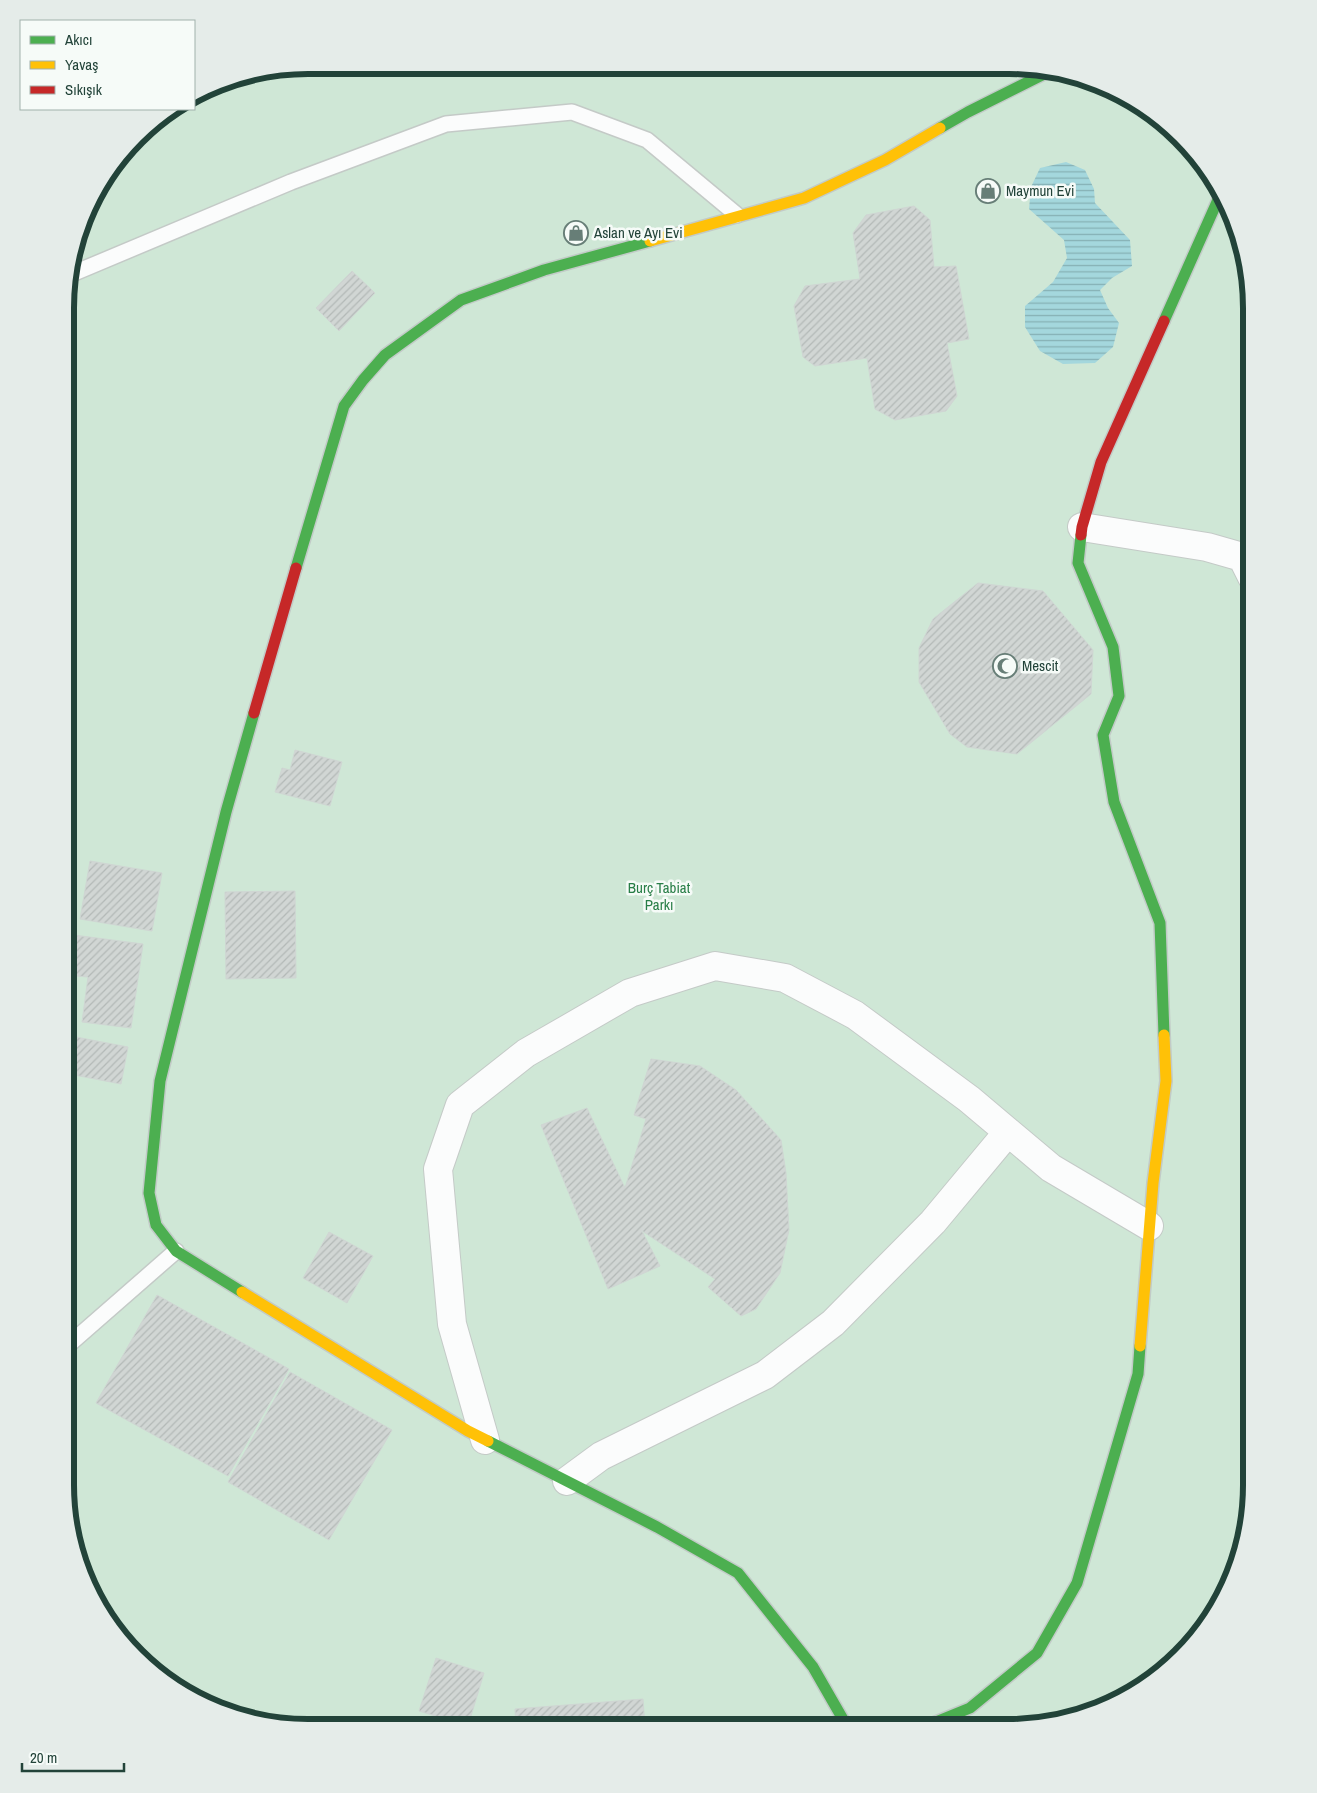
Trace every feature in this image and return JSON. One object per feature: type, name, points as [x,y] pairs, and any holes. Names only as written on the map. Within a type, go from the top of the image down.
[{"type":"street","points":[[843,1719],[813,1667],[738,1573],[657,1527],[468,1431],[176,1251],[156,1225],[149,1193],[160,1081],[226,812],[320,484],[344,406],[363,380],[385,355],[461,300],[544,270],[804,198],[885,160],[968,112],[1040,76]]},
{"type":"street","points":[[943,1719],[970,1708],[1037,1653],[1077,1583],[1138,1374],[1153,1183],[1166,1081],[1160,923],[1114,802],[1103,735],[1119,696],[1113,647],[1078,563],[1082,527],[1101,462],[1217,201]]},
{"type":"street","points":[[1082,527],[1207,547],[1242,557],[1243,559]]},
{"type":"street","points":[[486,1440],[452,1324],[438,1168],[460,1105],[526,1053],[630,993],[715,966],[785,978],[855,1015],[969,1099],[1051,1168],[1149,1226]]},
{"type":"street","points":[[567,1481],[601,1456],[766,1375],[833,1323],[933,1222],[1008,1132]]},
{"type":"lane","points":[[77,272],[292,182],[446,124],[572,112],[647,140],[737,215]]},
{"type":"lane","points":[[74,1340],[176,1251]]},
{"type":"green space","name":"Burç Tabiat Parkı","points":[[292,74],[1025,74],[1055,78],[1085,86],[1113,98],[1152,122],[1175,142],[1195,165],[1219,204],[1231,232],[1239,262],[1243,292],[1243,1501],[1239,1531],[1231,1561],[1219,1589],[1204,1615],[1185,1640],[1164,1661],[1139,1680],[1113,1695],[1085,1707],[1055,1715],[1025,1719],[292,1719],[262,1715],[232,1707],[204,1695],[178,1680],[153,1661],[132,1640],[113,1615],[98,1589],[86,1561],[78,1531],[74,1501],[74,292],[78,262],[86,232],[98,204],[122,165],[142,142],[165,122],[183,110],[195,110],[195,103],[204,98],[232,86]]},
{"type":"water","points":[[1066,162],[1085,170],[1094,189],[1095,203],[1130,240],[1132,266],[1112,278],[1100,290],[1108,308],[1119,323],[1113,347],[1095,363],[1063,364],[1040,351],[1025,327],[1025,306],[1053,282],[1067,258],[1064,240],[1029,209],[1031,187],[1040,168]]},
{"type":"building","points":[[914,206],[930,220],[934,267],[956,266],[969,339],[947,343],[957,396],[946,411],[895,420],[875,409],[867,358],[815,366],[803,357],[794,306],[805,286],[860,279],[853,233],[866,215]]},
{"type":"building","points":[[352,271],[375,293],[339,331],[316,308]]},
{"type":"building","name":"Mescit","points":[[978,583],[1043,591],[1093,650],[1091,694],[1017,754],[967,747],[950,734],[919,682],[919,648],[933,619]]},
{"type":"building","points":[[295,750],[342,762],[330,806],[275,792],[282,768],[290,770]]},
{"type":"building","points":[[90,861],[162,873],[152,931],[80,919]]},
{"type":"building","points":[[295,891],[296,978],[226,979],[225,892]]},
{"type":"building","points":[[74,935],[143,944],[131,1028],[82,1022],[88,977],[74,976]]},
{"type":"building","points":[[76,1037],[128,1047],[121,1084],[74,1075]]},
{"type":"building","points":[[651,1059],[700,1066],[736,1090],[781,1140],[786,1173],[789,1230],[780,1273],[756,1309],[741,1316],[708,1287],[715,1279],[642,1231],[660,1266],[608,1289],[541,1125],[587,1108],[625,1188],[646,1119],[634,1115]]},
{"type":"building","points":[[329,1232],[373,1256],[347,1303],[303,1278]]},
{"type":"building","points":[[157,1295],[289,1369],[228,1476],[96,1403]]},
{"type":"building","points":[[290,1372],[392,1430],[329,1540],[228,1482]]},
{"type":"building","points":[[436,1658],[484,1673],[470,1719],[445,1719],[419,1711]]},
{"type":"building","points":[[643,1699],[644,1719],[516,1719],[515,1709]]},
{"type":"traffic: fast","points":[[940,128],[1040,76]]},
{"type":"traffic: fast","points":[[1164,321],[1217,201]]},
{"type":"traffic: fast","points":[[296,568],[344,406],[385,355],[461,300],[544,270],[650,241]]},
{"type":"traffic: fast","points":[[1081,535],[1078,563],[1113,647],[1119,696],[1103,735],[1114,802],[1160,923],[1164,1035]]},
{"type":"traffic: fast","points":[[242,1292],[176,1251],[156,1225],[149,1193],[160,1081],[226,812],[254,713]]},
{"type":"traffic: fast","points":[[943,1719],[970,1708],[1037,1653],[1077,1583],[1138,1374],[1140,1346]]},
{"type":"traffic: fast","points":[[488,1441],[657,1527],[738,1573],[813,1667],[843,1719]]},
{"type":"traffic: slow","points":[[650,241],[804,198],[885,160],[940,128]]},
{"type":"traffic: slow","points":[[1140,1346],[1153,1183],[1166,1081],[1164,1035]]},
{"type":"traffic: slow","points":[[242,1292],[468,1431],[488,1441]]},
{"type":"traffic: jam","points":[[1081,535],[1101,462],[1164,321]]},
{"type":"traffic: jam","points":[[254,713],[296,568]]},
{"type":"place","name":"Maymun Evi","points":[[988,191]]},
{"type":"place","name":"Aslan ve Ayı Evi","points":[[576,233]]},
{"type":"place","name":"Mescit","points":[[1005,666]]}]
